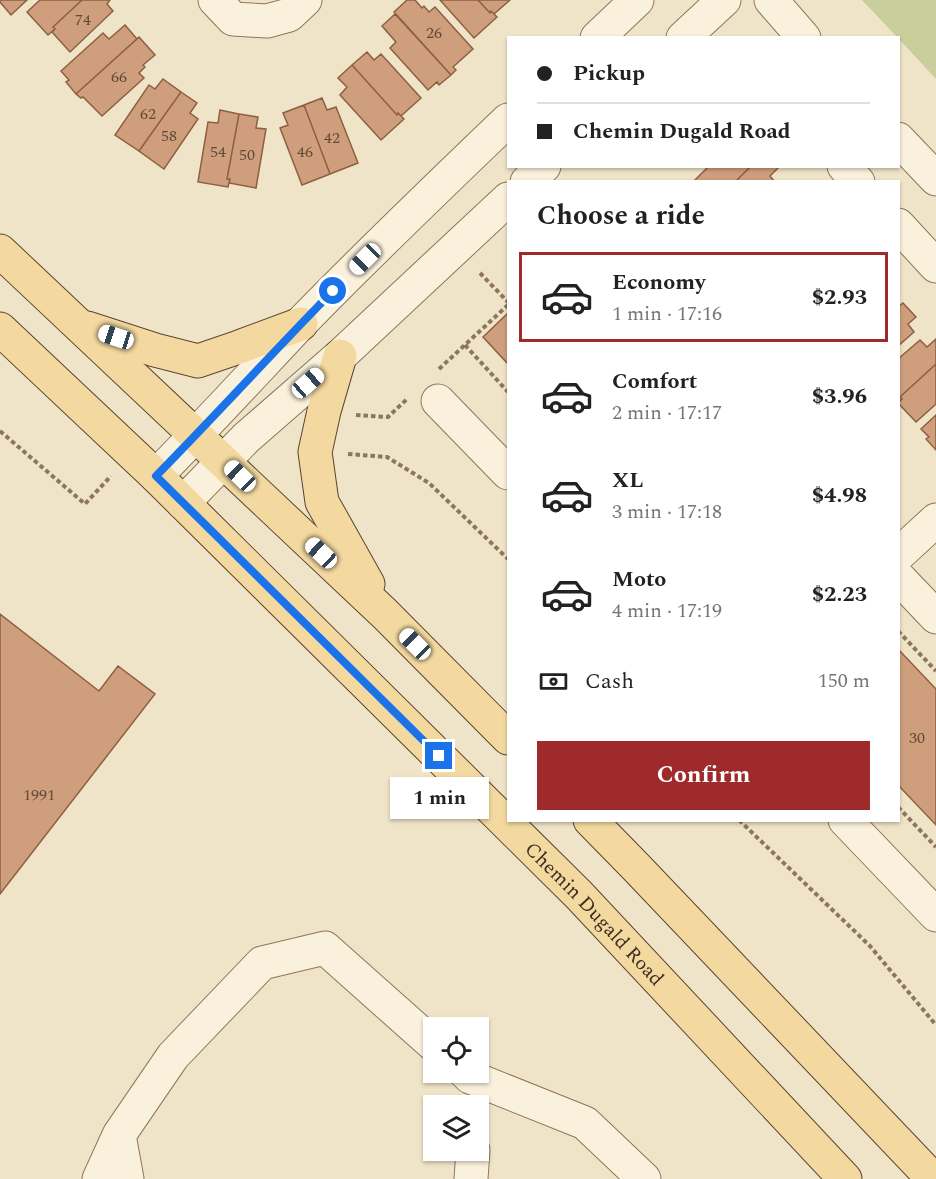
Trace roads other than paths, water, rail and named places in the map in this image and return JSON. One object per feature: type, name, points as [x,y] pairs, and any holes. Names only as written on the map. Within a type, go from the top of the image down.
[{"type":"main road","points":[[0,251],[385,614],[507,737]]},
{"type":"main road","points":[[76,324],[198,361],[301,324]]},
{"type":"main road","name":"Chemin Dugald Road","points":[[0,329],[156,476],[579,895],[845,1179]]},
{"type":"main road","points":[[340,356],[315,452],[322,502],[385,614]]},
{"type":"main road","points":[[592,822],[933,1179]]},
{"type":"street","points":[[215,0],[233,19],[267,21],[288,15],[305,0]]},
{"type":"street","points":[[599,36],[637,0]]},
{"type":"street","points":[[685,36],[724,0]]},
{"type":"street","points":[[771,0],[800,36]]},
{"type":"street","points":[[156,476],[301,324],[429,195],[507,121]]},
{"type":"street","points":[[900,141],[936,180]]},
{"type":"street","points":[[846,168],[856,180]]},
{"type":"street","points":[[183,503],[246,438],[340,356],[507,200]]},
{"type":"street","points":[[900,227],[936,266]]},
{"type":"street","points":[[438,400],[507,472]]},
{"type":"street","points":[[900,553],[936,520]]},
{"type":"street","points":[[900,579],[936,617]]},
{"type":"street","points":[[846,822],[936,915]]},
{"type":"street","points":[[99,1179],[119,1136],[173,1056],[262,963],[325,948],[423,1035]]},
{"type":"street","points":[[469,1085],[585,1123],[644,1179]]},
{"type":"street","points":[[119,1136],[127,1179]]},
{"type":"street","points":[[471,1179],[472,1161]]}]
